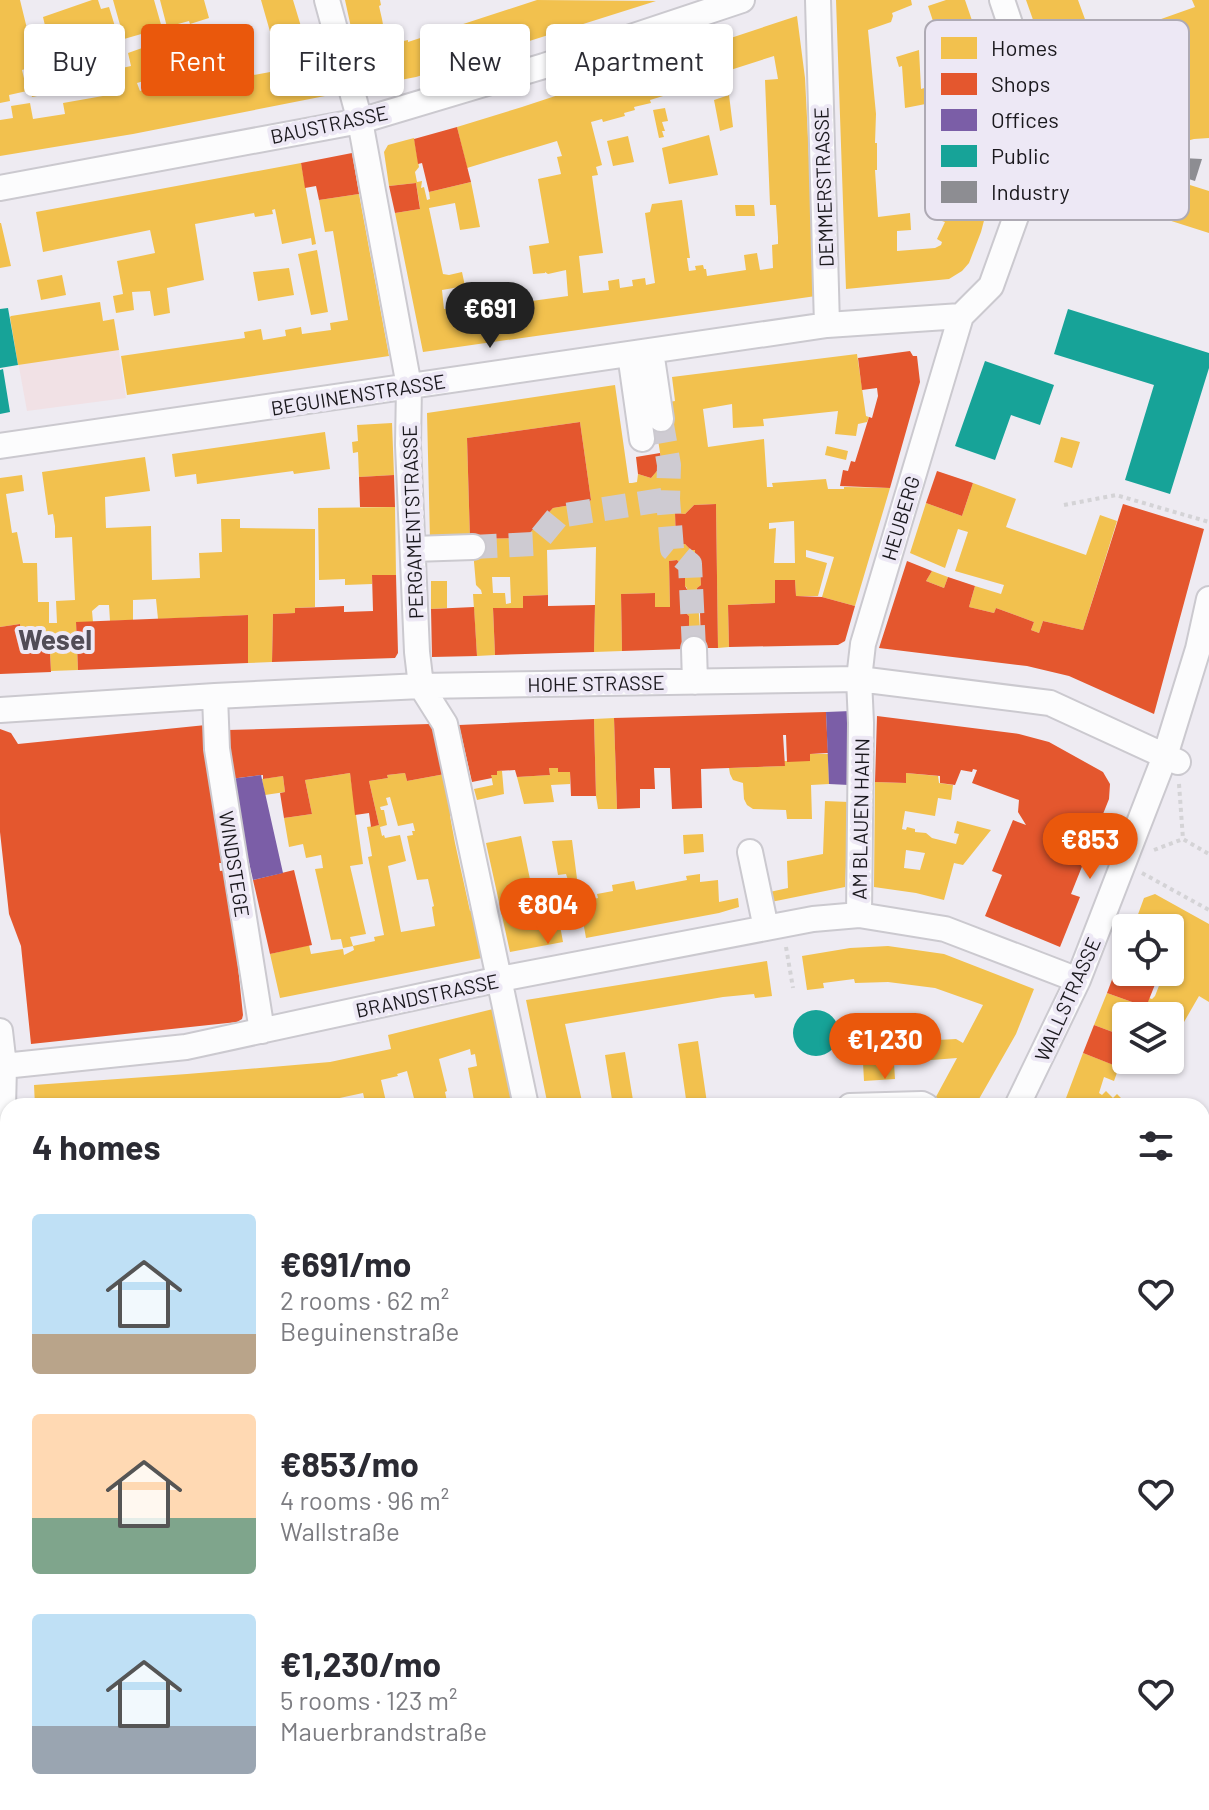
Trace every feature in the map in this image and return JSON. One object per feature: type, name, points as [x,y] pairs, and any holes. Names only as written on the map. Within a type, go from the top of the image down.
[{"type":"street","name":"PERGAMENTSTRASSE","points":[[327,0],[360,121],[409,386],[408,445],[421,686]]},
{"type":"street","name":"BAUSTRASSE","points":[[0,188],[360,121],[544,66],[742,0]]},
{"type":"street","name":"DEMMERSTRASSE","points":[[818,0],[827,325]]},
{"type":"street","points":[[1002,0],[1009,20]]},
{"type":"street","points":[[961,316],[991,286],[1015,220]]},
{"type":"street","name":"BEGUINENSTRASSE","points":[[0,446],[827,325],[961,316]]},
{"type":"street","name":"HEUBERG","points":[[861,723],[859,679],[863,644],[961,316]]},
{"type":"street","points":[[640,353],[661,419]]},
{"type":"street","points":[[640,353],[642,439]]},
{"type":"street","points":[[413,549],[473,547]]},
{"type":"street","name":"WALLSTRASSE","points":[[1022,1098],[1078,980],[1122,863],[1171,759],[1209,599]]},
{"type":"street","points":[[694,649],[695,682]]},
{"type":"street","name":"HOHE STRASSE","points":[[0,710],[421,686],[859,679],[1050,703],[1171,759]]},
{"type":"street","points":[[421,686],[445,724],[524,1098]]},
{"type":"street","name":"WINDSTEGE","points":[[215,696],[217,749],[262,1031]]},
{"type":"street","name":"AM BLAUEN HAHN","points":[[859,915],[861,723]]},
{"type":"street","points":[[750,852],[774,926]]},
{"type":"street","name":"BRANDSTRASSE","points":[[4,1066],[185,1037],[262,1031],[500,979],[813,919],[859,915],[945,929],[1078,980]]},
{"type":"street","points":[[0,1031],[3,1098]]},
{"type":"path","points":[[1064,505],[1116,495],[1209,522]]},
{"type":"path","points":[[1171,759],[1183,839],[1209,854]]},
{"type":"path","points":[[1122,863],[1209,910]]},
{"type":"path","points":[[774,926],[793,988]]},
{"type":"shaded area","points":[[100,302],[103,321],[114,319],[126,398],[27,411],[10,317]]},
{"type":"building: Homes","points":[[0,0],[20,0],[26,24],[22,70],[24,92],[9,95],[10,101],[0,103]]},
{"type":"building: Homes","points":[[98,0],[101,9],[109,7],[114,24],[45,24],[43,17]]},
{"type":"building: Homes","points":[[113,0],[154,0],[161,24],[141,24],[141,34],[125,39],[125,24],[120,24]]},
{"type":"building: Homes","points":[[160,0],[204,0],[209,18],[190,24],[189,21],[166,24]]},
{"type":"building: Homes","points":[[261,0],[293,0],[300,24],[270,24],[270,32]]},
{"type":"building: Homes","points":[[345,0],[380,0],[383,24],[350,24]]},
{"type":"building: Homes","points":[[537,0],[656,1],[583,24],[546,24],[546,36],[530,41],[530,24],[463,24]]},
{"type":"building: Homes","points":[[836,0],[911,0],[912,5],[892,13],[891,22],[868,30],[876,114],[878,217],[910,213],[911,230],[897,231],[897,251],[941,245],[942,242],[937,239],[945,222],[939,220],[984,220],[969,263],[949,279],[846,289]]},
{"type":"building: Homes","points":[[946,0],[965,0],[972,20],[933,20],[928,6]]},
{"type":"building: Homes","points":[[1026,0],[1078,0],[1085,20],[1033,20]]},
{"type":"building: Homes","points":[[1192,0],[1209,0],[1209,138],[1189,140],[1189,20],[1158,20],[1195,7]]},
{"type":"building: Homes","points":[[797,16],[805,78],[816,296],[423,352],[395,213],[420,209],[416,183],[389,186],[384,152],[388,145],[414,138],[419,167],[415,172],[417,182],[422,181],[421,188],[424,187],[427,200],[430,199],[429,192],[471,182],[480,227],[460,230],[455,203],[429,208],[443,274],[462,272],[465,286],[442,290],[444,309],[464,306],[465,310],[568,296],[566,270],[533,274],[529,246],[549,243],[538,179],[561,174],[557,157],[562,156],[557,141],[467,168],[457,127],[555,96],[663,96],[634,107],[635,110],[624,113],[625,116],[591,122],[602,165],[596,167],[598,175],[592,176],[603,253],[579,256],[583,293],[609,290],[608,281],[619,279],[620,288],[633,286],[632,280],[645,278],[646,285],[655,283],[645,213],[650,212],[652,204],[682,200],[689,271],[703,265],[707,276],[746,270],[744,255],[757,253],[760,270],[773,268],[772,245],[778,244],[778,237],[776,205],[770,205],[765,80],[778,79],[774,56],[733,69],[733,37]]},
{"type":"building: Homes","points":[[420,38],[420,76],[404,79],[404,41]]},
{"type":"building: Homes","points":[[141,48],[141,82],[137,83],[141,96],[254,96],[254,75],[270,72],[270,96],[325,96],[133,134],[0,156],[0,120],[13,118],[11,106],[30,103],[33,119],[65,114],[63,103],[103,96],[125,96],[125,67],[131,66],[128,53]]},
{"type":"building: Homes","points":[[919,50],[921,89],[925,88],[925,104],[905,108],[902,66],[899,67],[896,57]]},
{"type":"building: Homes","points":[[729,96],[733,127],[720,131],[714,100]]},
{"type":"building: Homes","points":[[665,108],[668,121],[662,122],[664,137],[659,138],[653,110]]},
{"type":"building: Homes","points":[[709,135],[718,175],[669,184],[662,148]]},
{"type":"building: Homes","points":[[628,136],[634,162],[613,166],[607,141]]},
{"type":"building: Homes","points":[[301,163],[316,244],[312,245],[311,238],[282,244],[275,209],[272,210],[273,214],[255,217],[254,213],[195,224],[204,280],[167,288],[170,313],[154,316],[150,291],[132,292],[134,310],[116,313],[113,296],[123,294],[117,261],[155,253],[150,230],[43,252],[36,212]]},
{"type":"building: Homes","points":[[1189,185],[1209,191],[1209,233],[1168,220],[1189,220]]},
{"type":"building: Homes","points":[[359,194],[389,356],[127,395],[121,356],[245,338],[244,332],[261,329],[263,340],[286,336],[285,330],[301,327],[302,334],[331,330],[330,323],[348,320],[333,231],[325,232],[319,200]]},
{"type":"building: Homes","points":[[735,205],[754,205],[755,216],[736,216]]},
{"type":"building: Homes","points":[[0,223],[11,266],[0,268]]},
{"type":"building: Homes","points":[[317,250],[328,312],[311,315],[298,254]]},
{"type":"building: Homes","points":[[289,268],[294,295],[258,301],[253,272]]},
{"type":"building: Homes","points":[[62,275],[66,295],[41,300],[37,280]]},
{"type":"building: Homes","points":[[100,302],[103,321],[114,319],[119,350],[18,365],[11,316]]},
{"type":"building: Homes","points":[[857,354],[866,416],[869,417],[867,422],[858,424],[856,436],[835,434],[838,411],[763,419],[764,426],[733,428],[732,404],[703,409],[708,447],[764,439],[767,487],[773,487],[772,483],[826,479],[828,489],[890,488],[855,606],[822,597],[834,557],[806,550],[806,557],[827,563],[818,596],[796,596],[795,580],[775,580],[775,603],[728,605],[729,647],[718,648],[716,504],[694,505],[685,514],[675,513],[676,542],[695,550],[695,565],[700,569],[701,585],[697,588],[701,643],[689,644],[685,568],[677,560],[669,561],[670,607],[655,607],[655,593],[621,594],[622,651],[594,652],[596,547],[547,550],[548,595],[523,596],[523,608],[493,608],[495,655],[477,656],[473,594],[482,594],[476,585],[472,539],[525,538],[553,508],[591,500],[580,422],[467,438],[470,539],[430,540],[427,413],[615,385],[629,483],[632,483],[637,482],[638,474],[651,478],[662,465],[655,421],[669,402],[675,401],[672,377]],"holes":[[[794,521],[795,563],[774,563],[776,528],[769,529],[769,523]],[[492,577],[510,577],[511,603],[506,604],[505,593],[493,593]]]},
{"type":"building: Homes","points":[[392,423],[394,475],[359,477],[358,452],[353,453],[352,442],[358,441],[357,425]]},
{"type":"building: Homes","points":[[325,432],[330,469],[197,484],[196,474],[175,477],[172,454]]},
{"type":"building: Homes","points":[[1061,437],[1080,442],[1072,468],[1054,462]]},
{"type":"building: Homes","points":[[827,446],[848,451],[846,460],[825,455]]},
{"type":"building: Homes","points":[[145,457],[150,491],[105,497],[106,528],[151,526],[152,580],[200,578],[199,553],[222,552],[221,519],[240,519],[240,528],[315,529],[315,607],[295,608],[295,613],[273,614],[272,662],[248,663],[248,615],[158,619],[156,599],[133,600],[133,620],[110,621],[109,605],[99,605],[92,611],[93,622],[76,622],[78,670],[51,671],[49,632],[21,634],[20,624],[0,627],[0,478],[22,475],[24,491],[6,494],[12,533],[17,532],[23,563],[37,563],[38,602],[49,602],[49,623],[57,623],[56,601],[75,600],[72,537],[55,538],[53,514],[48,515],[42,472]]},
{"type":"building: Homes","points":[[973,483],[1016,499],[1006,527],[1086,555],[1100,515],[1117,521],[1083,630],[1043,621],[1039,633],[1031,630],[1034,622],[996,608],[994,613],[969,607],[975,586],[1001,594],[1004,585],[955,571],[968,532],[958,529],[945,568],[910,553],[926,503],[962,516]]},
{"type":"building: Homes","points":[[395,507],[396,575],[372,575],[372,584],[345,585],[345,579],[319,580],[318,508]]},
{"type":"building: Homes","points":[[932,571],[948,577],[944,588],[926,581]]},
{"type":"building: Homes","points":[[431,581],[447,581],[447,608],[431,609]]},
{"type":"building: Homes","points":[[614,718],[617,809],[598,809],[594,719]]},
{"type":"building: Homes","points":[[810,754],[828,754],[829,784],[811,785],[812,819],[787,819],[786,810],[753,809],[744,799],[743,783],[733,780],[730,774],[729,768],[785,766],[784,761],[810,761]]},
{"type":"building: Homes","points":[[549,768],[570,772],[570,784],[551,785],[554,802],[524,804],[517,777],[550,775]]},
{"type":"building: Homes","points":[[497,771],[502,771],[504,794],[477,800],[474,789],[493,785],[491,775],[497,775]]},
{"type":"building: Homes","points":[[350,773],[363,864],[350,866],[366,934],[350,937],[353,946],[343,948],[341,939],[331,940],[315,869],[323,868],[321,855],[306,858],[303,844],[289,847],[284,818],[312,814],[305,780]]},
{"type":"building: Homes","points":[[405,773],[407,781],[445,774],[455,843],[482,958],[280,998],[270,954],[309,945],[311,954],[343,949],[344,955],[354,950],[353,946],[375,941],[374,937],[384,935],[368,857],[372,856],[367,827],[379,825],[369,781],[388,778],[387,775]],"holes":[[[390,797],[398,826],[413,823],[415,831],[407,836],[417,880],[428,879],[435,926],[401,932],[388,866],[406,861],[400,835],[382,836],[380,827],[387,825],[384,810],[380,807],[388,805],[386,798]]]},
{"type":"building: Homes","points":[[906,773],[938,776],[939,783],[953,785],[951,800],[938,798],[935,816],[905,811],[902,829],[915,829],[915,832],[956,844],[959,834],[954,833],[957,821],[991,830],[963,865],[954,863],[944,900],[874,887],[875,782],[906,783]],"holes":[[[906,850],[925,853],[920,870],[904,868]]]},
{"type":"building: Homes","points":[[283,776],[285,792],[265,795],[262,779]]},
{"type":"building: Homes","points":[[825,801],[849,802],[845,887],[771,902],[765,893],[788,888],[787,861],[823,854]]},
{"type":"building: Homes","points":[[703,834],[704,852],[684,854],[683,835]]},
{"type":"building: Homes","points":[[521,836],[537,913],[557,909],[563,942],[510,952],[486,843]]},
{"type":"building: Homes","points":[[572,840],[580,902],[613,891],[612,885],[634,881],[636,890],[687,880],[686,876],[700,874],[700,882],[718,880],[719,902],[738,898],[739,907],[586,938],[581,910],[572,911],[568,899],[564,881],[568,880],[566,874],[558,875],[552,841]]},
{"type":"building: Homes","points":[[1155,894],[1209,924],[1209,1002],[1199,996],[1184,1022],[1184,1002],[1148,1002],[1155,996],[1159,986],[1184,986],[1184,914],[1138,914],[1144,898]]},
{"type":"building: Homes","points":[[888,946],[944,954],[1034,989],[1016,1034],[980,1098],[935,1098],[957,1058],[894,1063],[895,1079],[864,1081],[862,1044],[956,1039],[963,1043],[983,1005],[935,988],[888,982],[855,983],[854,979],[823,983],[824,988],[807,990],[802,956],[850,948]]},
{"type":"building: Homes","points":[[767,961],[772,996],[723,997],[565,1024],[581,1098],[546,1098],[526,1000]]},
{"type":"building: Homes","points":[[1107,993],[1132,1002],[1112,1002],[1112,1032],[1094,1025]]},
{"type":"building: Homes","points":[[493,1009],[511,1098],[474,1098],[468,1068],[477,1066],[475,1054],[471,1055],[470,1049],[439,1059],[446,1098],[414,1098],[407,1071],[381,1080],[385,1098],[364,1098],[363,1093],[340,1098],[35,1098],[34,1085],[330,1062],[391,1049],[388,1035]]},
{"type":"building: Homes","points":[[698,1041],[706,1098],[686,1098],[678,1044]]},
{"type":"building: Homes","points":[[625,1052],[633,1098],[612,1098],[605,1055]]},
{"type":"building: Homes","points":[[1083,1053],[1112,1064],[1112,1074],[1116,1074],[1114,1081],[1104,1077],[1099,1093],[1102,1095],[1106,1091],[1113,1098],[1066,1098]]},
{"type":"building: Shops","points":[[457,127],[471,182],[429,192],[422,163],[418,164],[414,139]]},
{"type":"building: Shops","points":[[352,153],[359,194],[319,200],[316,186],[305,188],[301,163]]},
{"type":"building: Shops","points":[[416,183],[420,209],[395,213],[389,186]]},
{"type":"building: Shops","points":[[910,351],[917,356],[920,382],[890,488],[840,486],[843,470],[848,471],[851,461],[855,462],[878,396],[877,388],[862,390],[858,358]]},
{"type":"building: Shops","points":[[580,422],[591,500],[553,508],[525,538],[470,539],[467,438]]},
{"type":"building: Shops","points":[[660,453],[662,465],[651,478],[638,474],[636,457]]},
{"type":"building: Shops","points":[[937,471],[973,483],[962,516],[926,503]]},
{"type":"building: Shops","points":[[394,475],[395,507],[360,507],[359,477]]},
{"type":"building: Shops","points":[[716,504],[718,648],[706,648],[701,643],[698,611],[700,569],[695,565],[695,550],[676,542],[675,513],[685,514],[694,505]]},
{"type":"building: Shops","points":[[1123,504],[1204,529],[1154,714],[1069,676],[1027,666],[879,648],[907,561],[932,571],[926,581],[944,588],[948,577],[975,586],[969,607],[994,613],[996,608],[1034,622],[1031,630],[1039,633],[1043,621],[1083,630]]},
{"type":"building: Shops","points":[[677,560],[685,568],[689,644],[684,649],[622,651],[621,594],[655,593],[655,607],[670,607],[669,561]]},
{"type":"building: Shops","points":[[372,575],[396,575],[398,653],[395,658],[272,662],[273,614],[295,613],[295,608],[344,606],[344,612],[373,611]]},
{"type":"building: Shops","points":[[775,580],[795,580],[796,596],[822,597],[855,606],[845,641],[838,645],[729,647],[728,605],[775,603]]},
{"type":"building: Shops","points":[[548,595],[548,606],[595,605],[594,652],[495,655],[493,608],[523,608],[523,596]]},
{"type":"building: Shops","points":[[474,607],[477,656],[432,657],[431,609]]},
{"type":"building: Shops","points":[[248,615],[248,663],[78,670],[76,622]]},
{"type":"building: Shops","points":[[20,624],[21,634],[49,632],[51,672],[0,674],[0,627]]},
{"type":"building: Shops","points":[[826,712],[828,753],[810,754],[810,761],[787,762],[786,735],[783,735],[785,766],[701,769],[702,808],[672,809],[670,768],[654,768],[655,789],[640,789],[640,808],[617,809],[614,718]]},
{"type":"building: Shops","points":[[877,716],[1019,734],[1049,742],[1103,772],[1110,784],[1109,799],[1071,894],[1080,897],[1060,947],[985,916],[1002,875],[992,871],[1013,820],[1026,825],[1018,812],[1019,800],[972,783],[977,770],[973,769],[972,772],[961,770],[955,785],[940,783],[940,776],[906,773],[906,783],[875,782]]},
{"type":"building: Shops","points":[[594,719],[596,796],[571,796],[570,772],[558,772],[558,768],[549,768],[550,775],[517,777],[515,770],[497,771],[497,775],[491,775],[492,778],[472,782],[459,725]]},
{"type":"building: Shops","points":[[429,724],[437,730],[445,774],[407,781],[405,773],[369,781],[379,825],[371,827],[369,813],[355,815],[350,773],[305,780],[312,814],[284,818],[280,793],[285,792],[283,776],[230,779],[228,730]]},
{"type":"building: Shops","points":[[206,725],[227,863],[219,863],[220,871],[228,870],[242,1019],[31,1044],[21,946],[9,914],[0,832],[0,729],[11,733],[18,744]]},
{"type":"building: Shops","points":[[294,870],[312,945],[270,954],[253,880]]},
{"type":"building: Shops","points":[[1112,980],[1112,986],[1154,986],[1148,1002],[1132,1002],[1107,993]]},
{"type":"building: Shops","points":[[1094,1025],[1112,1032],[1112,1064],[1083,1053]]},
{"type":"building: Offices","points":[[851,711],[849,785],[829,784],[826,712]]},
{"type":"building: Offices","points":[[261,775],[283,873],[253,880],[230,779]]},
{"type":"building: Public","points":[[8,308],[18,365],[0,368],[0,309]]},
{"type":"building: Public","points":[[1068,309],[1209,353],[1209,368],[1170,494],[1125,480],[1154,385],[1054,354]]},
{"type":"building: Public","points":[[985,361],[1054,385],[1040,425],[1011,415],[995,460],[955,446]]},
{"type":"building: Public","points":[[3,369],[10,412],[0,414],[0,370]]},
{"type":"building: Public","points":[[816,1010],[832,1017],[839,1033],[832,1049],[816,1056],[800,1049],[793,1033],[800,1017]]},
{"type":"building: Industry","points":[[1189,158],[1202,159],[1195,181],[1189,179]]},
{"type":"tunnel","points":[[661,419],[669,465],[672,549],[690,564],[694,649]]},
{"type":"tunnel","points":[[473,547],[535,544],[558,516],[668,499]]},
{"type":"district","name":"Wesel","points":[[55,639]]}]
